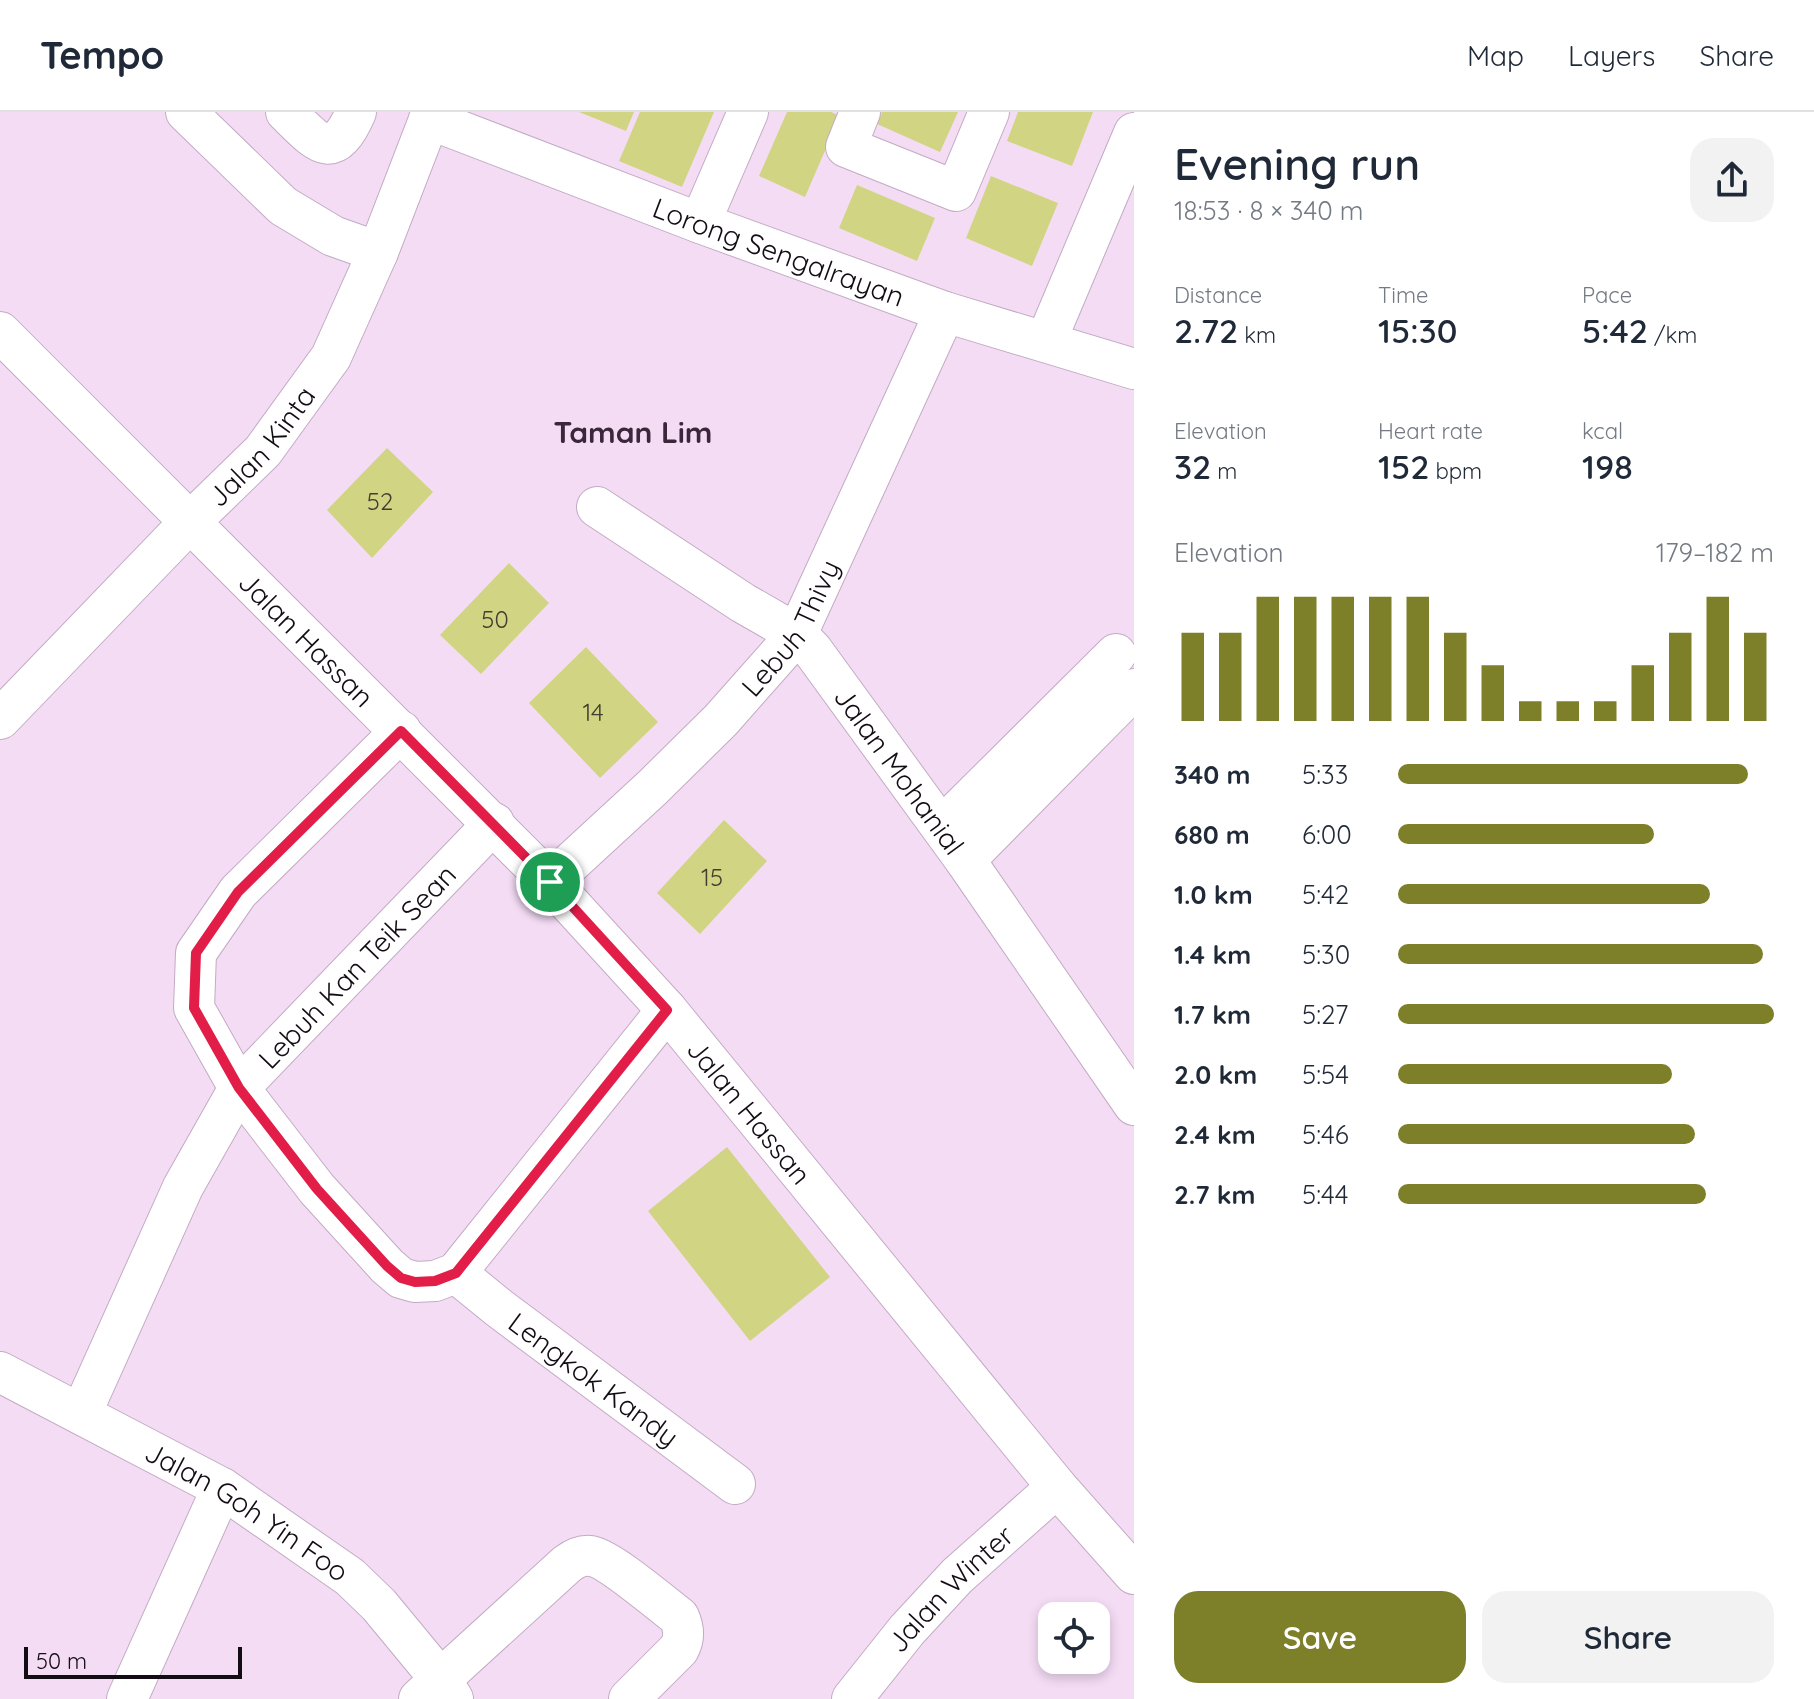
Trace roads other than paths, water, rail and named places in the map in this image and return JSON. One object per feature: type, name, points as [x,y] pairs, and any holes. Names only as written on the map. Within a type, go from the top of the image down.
[{"type":"street","points":[[186,112],[283,206],[333,236],[378,252]]},
{"type":"street","points":[[286,112],[315,141],[332,145],[347,133],[356,112]]},
{"type":"street","points":[[700,223],[748,112]]},
{"type":"street","points":[[860,112],[846,147],[956,191],[989,112]]},
{"type":"street","name":"Jalan Kinta","points":[[0,719],[263,451],[331,357],[378,252],[430,115]]},
{"type":"street","name":"Lorong Sengalrayan","points":[[430,115],[700,223],[945,312],[1134,369]]},
{"type":"street","points":[[1046,341],[1134,133]]},
{"type":"street","name":"Lebuh Thivy","points":[[550,882],[721,720],[797,634],[945,312]]},
{"type":"street","name":"Jalan Hassan","points":[[0,332],[494,823],[667,1010],[1057,1487],[1134,1574]]},
{"type":"street","name":"Jalan Mohanial","points":[[597,507],[743,603],[797,634],[813,651],[965,860],[1122,1061],[1134,1105]]},
{"type":"street","points":[[942,827],[1116,654]]},
{"type":"street","points":[[965,860],[1134,689]]},
{"type":"street","points":[[401,731],[238,892],[196,953],[194,1008],[239,1088],[317,1189],[387,1266],[401,1278],[415,1282],[435,1281],[456,1273],[667,1010]]},
{"type":"street","name":"Lebuh Kan Teik Sean","points":[[81,1414],[183,1187],[239,1088],[494,823]]},
{"type":"street","name":"Lengkok Kandy","points":[[456,1273],[735,1484]]},
{"type":"street","name":"Jalan Goh Yin Foo","points":[[0,1372],[222,1488],[350,1577],[379,1605],[438,1693]]},
{"type":"street","name":"Jalan Winter","points":[[852,1699],[907,1630],[957,1576],[1057,1487]]},
{"type":"street","points":[[127,1699],[222,1488]]},
{"type":"street","points":[[438,1693],[567,1564],[582,1556],[591,1556],[605,1562],[679,1617],[682,1625],[683,1641],[679,1649],[629,1699]]},
{"type":"district","name":"Taman Lim","points":[[633,432]]}]
